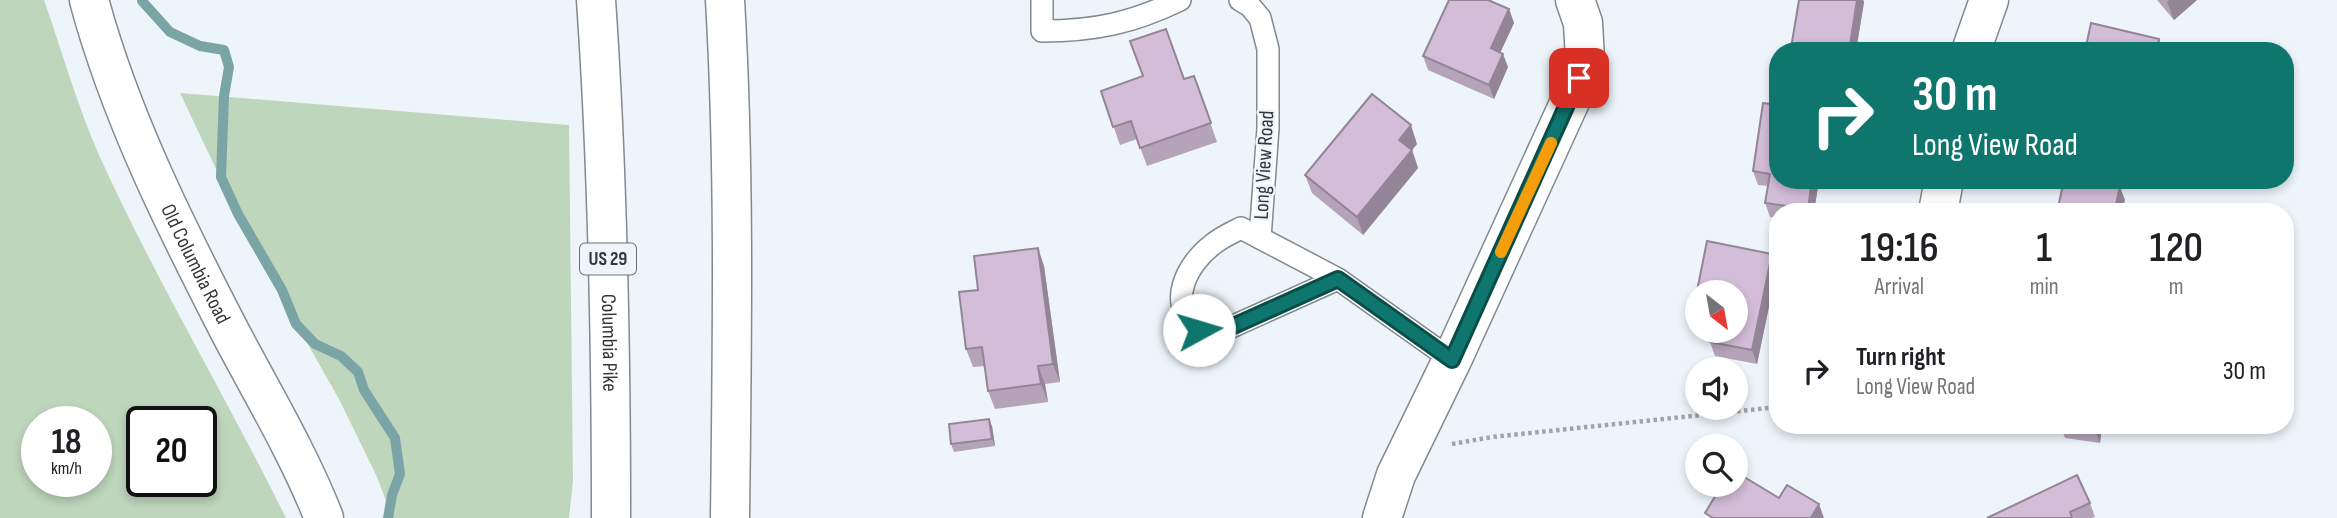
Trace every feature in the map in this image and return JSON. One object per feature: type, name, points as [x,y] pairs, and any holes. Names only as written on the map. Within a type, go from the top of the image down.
[{"type":"main road","name":"Old Columbia Road","points":[[89,0],[137,140],[228,327],[307,476],[324,518]]},
{"type":"main road","name":"Columbia Pike","points":[[596,0],[611,315],[611,518]]},
{"type":"main road","points":[[725,0],[729,80],[732,325],[730,518]]},
{"type":"main road","points":[[1382,518],[1396,475],[1452,360],[1572,97],[1585,59],[1583,23],[1575,0]]},
{"type":"main road","points":[[1974,42],[1989,0]]},
{"type":"lane","points":[[1042,0],[1042,31],[1082,31],[1122,24],[1180,0]]},
{"type":"lane","name":"Long View Road","points":[[1240,0],[1250,6],[1260,18],[1268,50],[1268,128],[1260,238],[1338,279],[1452,360]]},
{"type":"lane","points":[[1260,238],[1241,228],[1212,245],[1191,267],[1181,290],[1184,314],[1199,330],[1218,333],[1338,279]]},
{"type":"path","points":[[1451,444],[1769,408]]},
{"type":"green space","points":[[0,0],[44,0],[99,155],[143,247],[286,518],[0,518]]},
{"type":"green space","points":[[180,93],[569,125],[573,481],[569,518],[385,518],[386,501],[377,477],[340,401],[254,249]]},
{"type":"building","points":[[1449,0],[1488,0],[1509,9],[1491,48],[1503,54],[1489,85],[1423,56]]},
{"type":"building","points":[[1799,0],[1857,0],[1850,42],[1792,42]]},
{"type":"building","points":[[2091,23],[2159,39],[2158,42],[2087,42]]},
{"type":"building","points":[[1166,29],[1184,79],[1194,76],[1211,123],[1140,148],[1131,121],[1113,127],[1101,91],[1143,76],[1130,41]]},
{"type":"building","points":[[1372,94],[1411,125],[1399,140],[1412,150],[1357,217],[1305,175]]},
{"type":"building","points":[[1763,103],[1769,104],[1769,174],[1753,171]]},
{"type":"building","points":[[1769,180],[1769,189],[1811,189],[1809,203],[1765,203]]},
{"type":"building","points":[[2062,189],[2120,189],[2116,203],[2059,203]]},
{"type":"building","points":[[1707,241],[1769,253],[1769,268],[1752,350],[1715,343],[1748,343],[1748,280],[1699,280]]},
{"type":"building","points":[[1038,248],[1053,364],[1038,366],[1041,384],[988,391],[982,347],[966,349],[959,292],[978,290],[974,256]]},
{"type":"building","points":[[989,419],[992,439],[951,444],[949,424]]},
{"type":"building","points":[[2077,475],[2090,503],[2070,512],[2072,518],[1987,518]]},
{"type":"building","points":[[1748,479],[1779,498],[1787,485],[1819,504],[1811,518],[1713,518],[1705,513],[1715,497],[1748,497]]},
{"type":"waterway","points":[[142,1],[170,32],[200,46],[224,50],[229,67],[224,96],[221,177],[238,214],[282,290],[296,324],[315,344],[341,356],[358,372],[364,390],[395,438],[400,474],[392,495],[388,518]]},
{"type":"slow traffic","points":[[1501,252],[1551,143]]},
{"type":"route","points":[[1199,330],[1218,333],[1338,279],[1452,360],[1579,78]]}]
